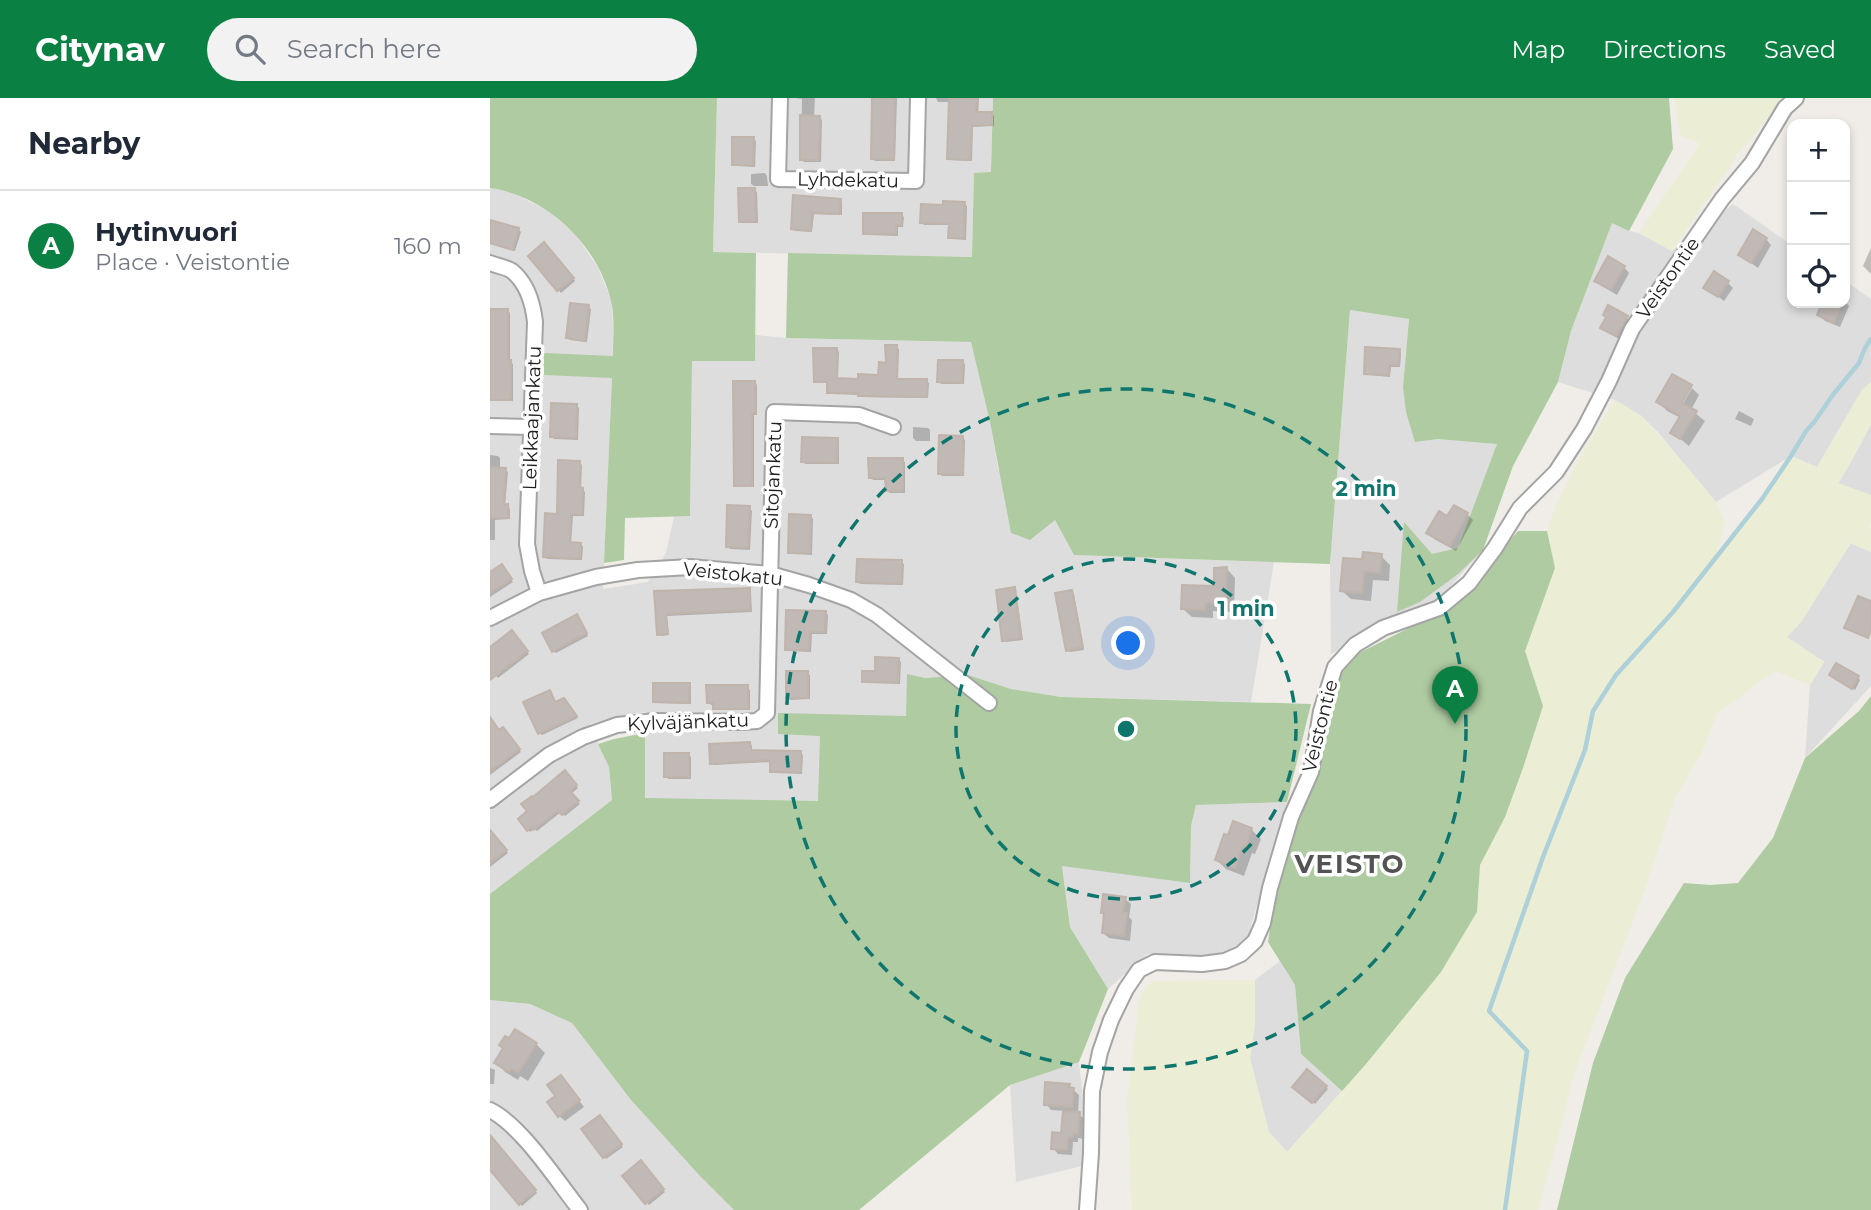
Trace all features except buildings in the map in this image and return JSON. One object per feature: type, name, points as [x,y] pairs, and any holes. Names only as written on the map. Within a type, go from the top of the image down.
[{"type":"street","name":"Lyhdekatu","points":[[780,98],[778,179],[916,181],[918,98]]},
{"type":"street","name":"Veistontie","points":[[1087,1210],[1092,1091],[1100,1052],[1126,989],[1139,970],[1155,961],[1202,964],[1225,961],[1241,954],[1255,941],[1263,923],[1270,888],[1291,817],[1311,772],[1321,710],[1335,667],[1356,645],[1383,628],[1439,608],[1469,583],[1520,508],[1556,472],[1584,429],[1632,329],[1723,199],[1752,163],[1784,108],[1796,98]]},
{"type":"street","name":"Leikkaajankatu","points":[[490,263],[511,271],[526,288],[533,304],[535,323],[527,544],[539,593]]},
{"type":"street","name":"Sitojankatu","points":[[770,574],[774,412],[859,415],[893,427]]},
{"type":"street","points":[[490,426],[532,427]]},
{"type":"street","name":"Veistokatu","points":[[490,618],[539,593],[596,577],[638,570],[690,567],[770,574],[851,600],[877,615],[989,703]]},
{"type":"street","name":"Kylväjänkatu","points":[[490,800],[549,755],[583,737],[617,725],[655,721],[757,721],[767,713],[770,574]]},
{"type":"street","points":[[490,1110],[518,1131],[579,1210]]},
{"type":"shaded area","points":[[717,98],[993,98],[991,172],[974,174],[972,257],[713,252]]},
{"type":"shaded area","points":[[490,188],[506,190],[549,211],[576,235],[598,268],[612,302],[614,356],[544,354],[544,375],[612,377],[603,589],[648,582],[666,553],[674,516],[690,515],[692,360],[755,361],[755,335],[971,342],[998,469],[1055,520],[1074,555],[1274,562],[1251,702],[1061,697],[1011,689],[968,675],[925,678],[908,675],[906,716],[820,736],[820,803],[642,800],[646,712],[615,717],[589,724],[609,767],[612,800],[490,894]]},
{"type":"shaded area","points":[[1733,204],[1787,242],[1787,308],[1850,308],[1850,284],[1871,299],[1871,382],[1862,390],[1817,467],[1791,456],[1716,502],[1656,430],[1640,415],[1615,400],[1558,382],[1571,331],[1612,222],[1672,251]]},
{"type":"shaded area","points":[[1350,310],[1409,319],[1403,387],[1415,442],[1438,439],[1497,443],[1483,550],[1438,600],[1331,654],[1330,564]]},
{"type":"shaded area","points":[[1871,424],[1871,495],[1838,484]]},
{"type":"shaded area","points":[[1851,543],[1871,552],[1871,686],[1805,758],[1810,685],[1824,662],[1787,637],[1801,622]]},
{"type":"shaded area","points":[[1287,802],[1247,939],[1227,955],[1147,954],[1108,989],[1070,927],[1062,865],[1190,883],[1191,826],[1196,805]]},
{"type":"shaded area","points":[[1280,961],[1295,985],[1301,1054],[1342,1091],[1287,1152],[1269,1132],[1250,1059],[1255,1023],[1255,980]]},
{"type":"shaded area","points":[[490,1000],[530,1004],[572,1023],[631,1100],[734,1210],[490,1210]]},
{"type":"shaded area","points":[[1079,1062],[1086,1127],[1082,1166],[1016,1182],[1010,1085]]},
{"type":"green space","points":[[490,98],[717,98],[713,252],[756,253],[755,361],[692,361],[690,516],[625,518],[624,560],[604,563],[612,378],[544,375],[544,353],[613,356],[611,301],[595,261],[567,226],[531,201],[490,188]]},
{"type":"green space","points":[[993,98],[1669,98],[1673,149],[1629,231],[1612,223],[1571,331],[1558,382],[1513,466],[1483,550],[1458,574],[1420,602],[1397,612],[1404,522],[1432,554],[1458,548],[1497,444],[1438,439],[1415,442],[1406,412],[1403,387],[1409,319],[1350,310],[1330,564],[1074,555],[1055,520],[1030,540],[1011,533],[990,422],[971,342],[786,338],[788,253],[972,257],[974,173],[991,172]]},
{"type":"green space","points":[[1675,98],[1784,98],[1737,155],[1672,251],[1639,233],[1700,143],[1680,136]]},
{"type":"green space","points":[[1871,382],[1871,424],[1838,483],[1871,495],[1871,552],[1850,543],[1801,622],[1787,637],[1824,662],[1810,685],[1774,671],[1717,714],[1701,754],[1674,800],[1645,889],[1573,1077],[1538,1210],[1132,1210],[1127,1100],[1140,996],[1152,981],[1255,980],[1255,1023],[1250,1059],[1269,1132],[1287,1152],[1366,1064],[1441,972],[1477,912],[1480,865],[1505,817],[1543,706],[1525,651],[1555,568],[1547,531],[1557,503],[1582,454],[1615,400],[1640,415],[1655,430],[1716,502],[1725,522],[1715,558],[1762,499],[1791,456],[1817,467],[1862,390]]},
{"type":"green space","points":[[1518,531],[1547,531],[1555,568],[1525,651],[1543,706],[1505,817],[1480,865],[1477,912],[1441,972],[1342,1091],[1301,1054],[1295,985],[1268,942],[1277,883],[1313,779],[1332,689],[1353,656],[1423,621],[1468,590]]},
{"type":"green space","points":[[907,674],[925,678],[968,675],[1011,689],[1061,697],[1311,704],[1287,802],[1196,805],[1191,826],[1190,883],[1062,866],[1070,927],[1108,989],[1079,1062],[1010,1085],[859,1210],[734,1210],[631,1100],[572,1023],[530,1004],[490,1000],[490,894],[612,800],[609,767],[598,744],[645,733],[645,798],[818,801],[820,736],[778,734],[778,713],[906,716]]},
{"type":"green space","points":[[1871,696],[1871,1210],[1557,1210],[1593,1063],[1625,978],[1684,883],[1738,883],[1773,838],[1805,758],[1859,711]]},
{"type":"waterway","points":[[1505,1210],[1527,1051],[1489,1011],[1543,857],[1585,750],[1593,711],[1616,675],[1673,612],[1762,499],[1806,431],[1859,363],[1871,339]]},
{"type":"place","name":"Hytinvuori","points":[[1455,724]]},
{"type":"district","name":"VEISTO","points":[[1350,864]]}]
